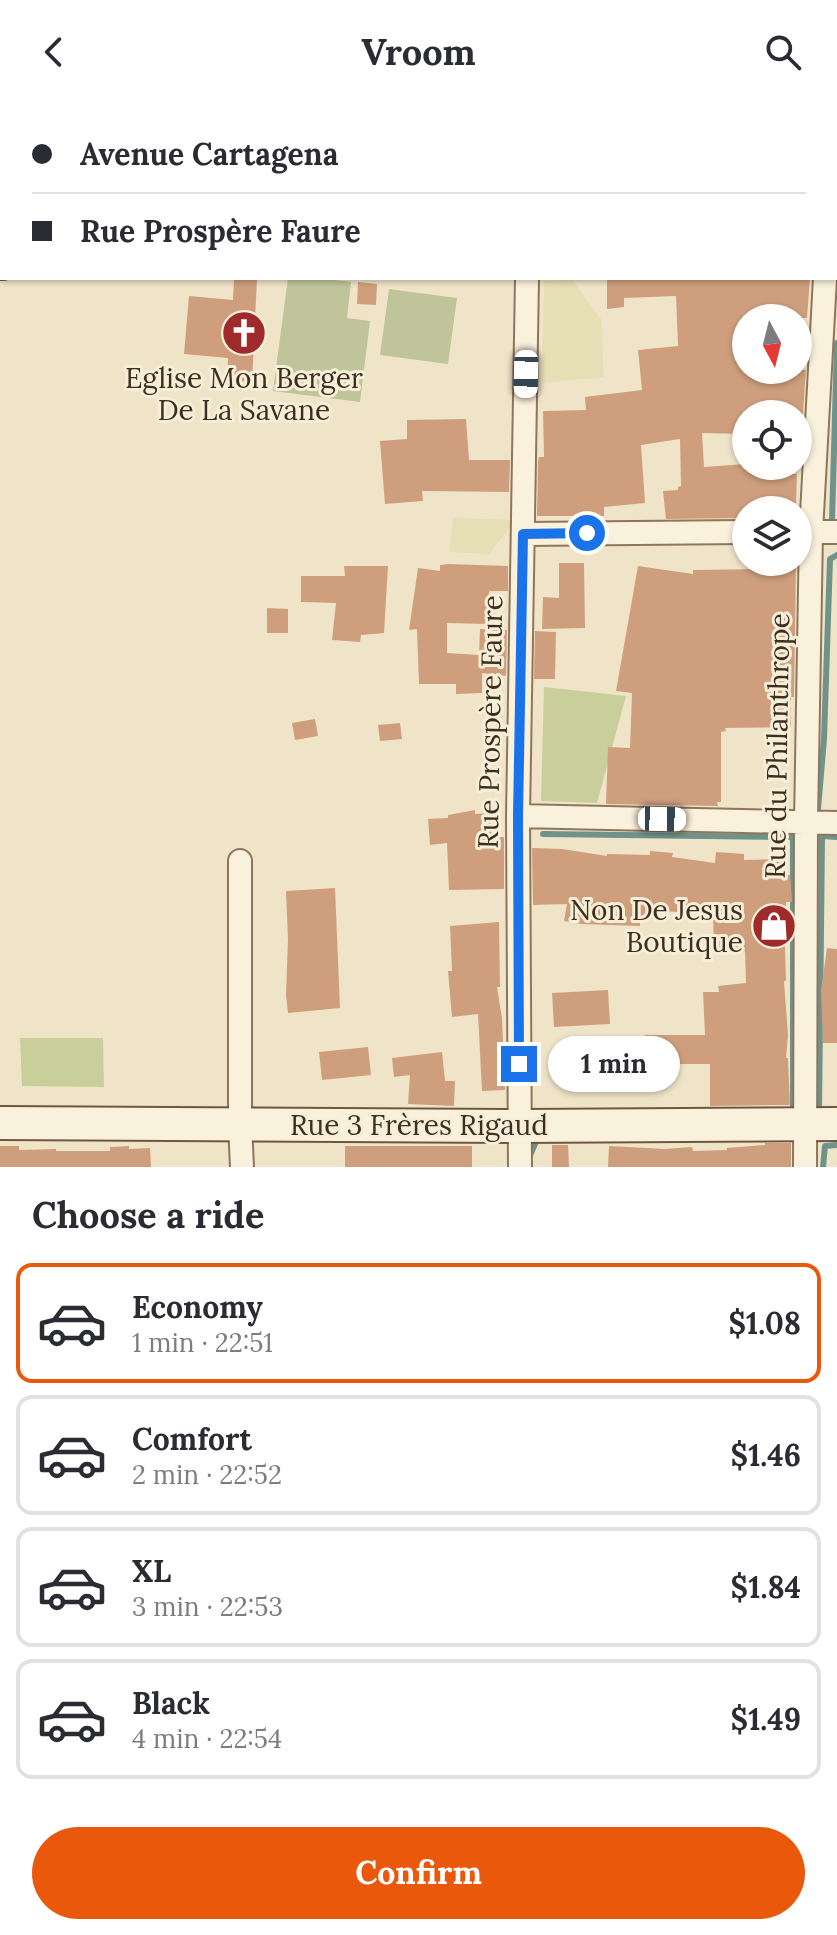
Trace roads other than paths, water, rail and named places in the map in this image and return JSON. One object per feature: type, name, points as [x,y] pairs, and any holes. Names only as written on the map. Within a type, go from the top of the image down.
[{"type":"street","name":"Rue Prospère Faure","points":[[520,1167],[518,816],[527,280]]},
{"type":"street","name":"Rue du Philanthrope","points":[[807,496],[825,280]]},
{"type":"street","points":[[523,534],[732,532]]},
{"type":"street","points":[[812,532],[837,532]]},
{"type":"street","name":"Rue du Philanthrope","points":[[804,576],[805,1167]]},
{"type":"street","points":[[518,816],[837,823]]},
{"type":"street","points":[[240,861],[242,1167]]},
{"type":"street","name":"Rue 3 Frères Rigaud","points":[[0,1123],[837,1124]]},
{"type":"waterway","points":[[832,522],[837,343]]},
{"type":"waterway","points":[[818,809],[824,739],[830,559],[837,555]]},
{"type":"waterway","points":[[543,834],[793,837],[793,1105]]},
{"type":"waterway","points":[[822,1113],[819,1112],[822,836],[837,837]]},
{"type":"waterway","points":[[528,1160],[539,1139]]},
{"type":"waterway","points":[[823,1167],[825,1146],[837,1145]]},
{"type":"place","name":"Eglise Mon Berger De La Savane","points":[[244,333]]},
{"type":"place","name":"Non De Jesus Boutique","points":[[774,926]]}]
